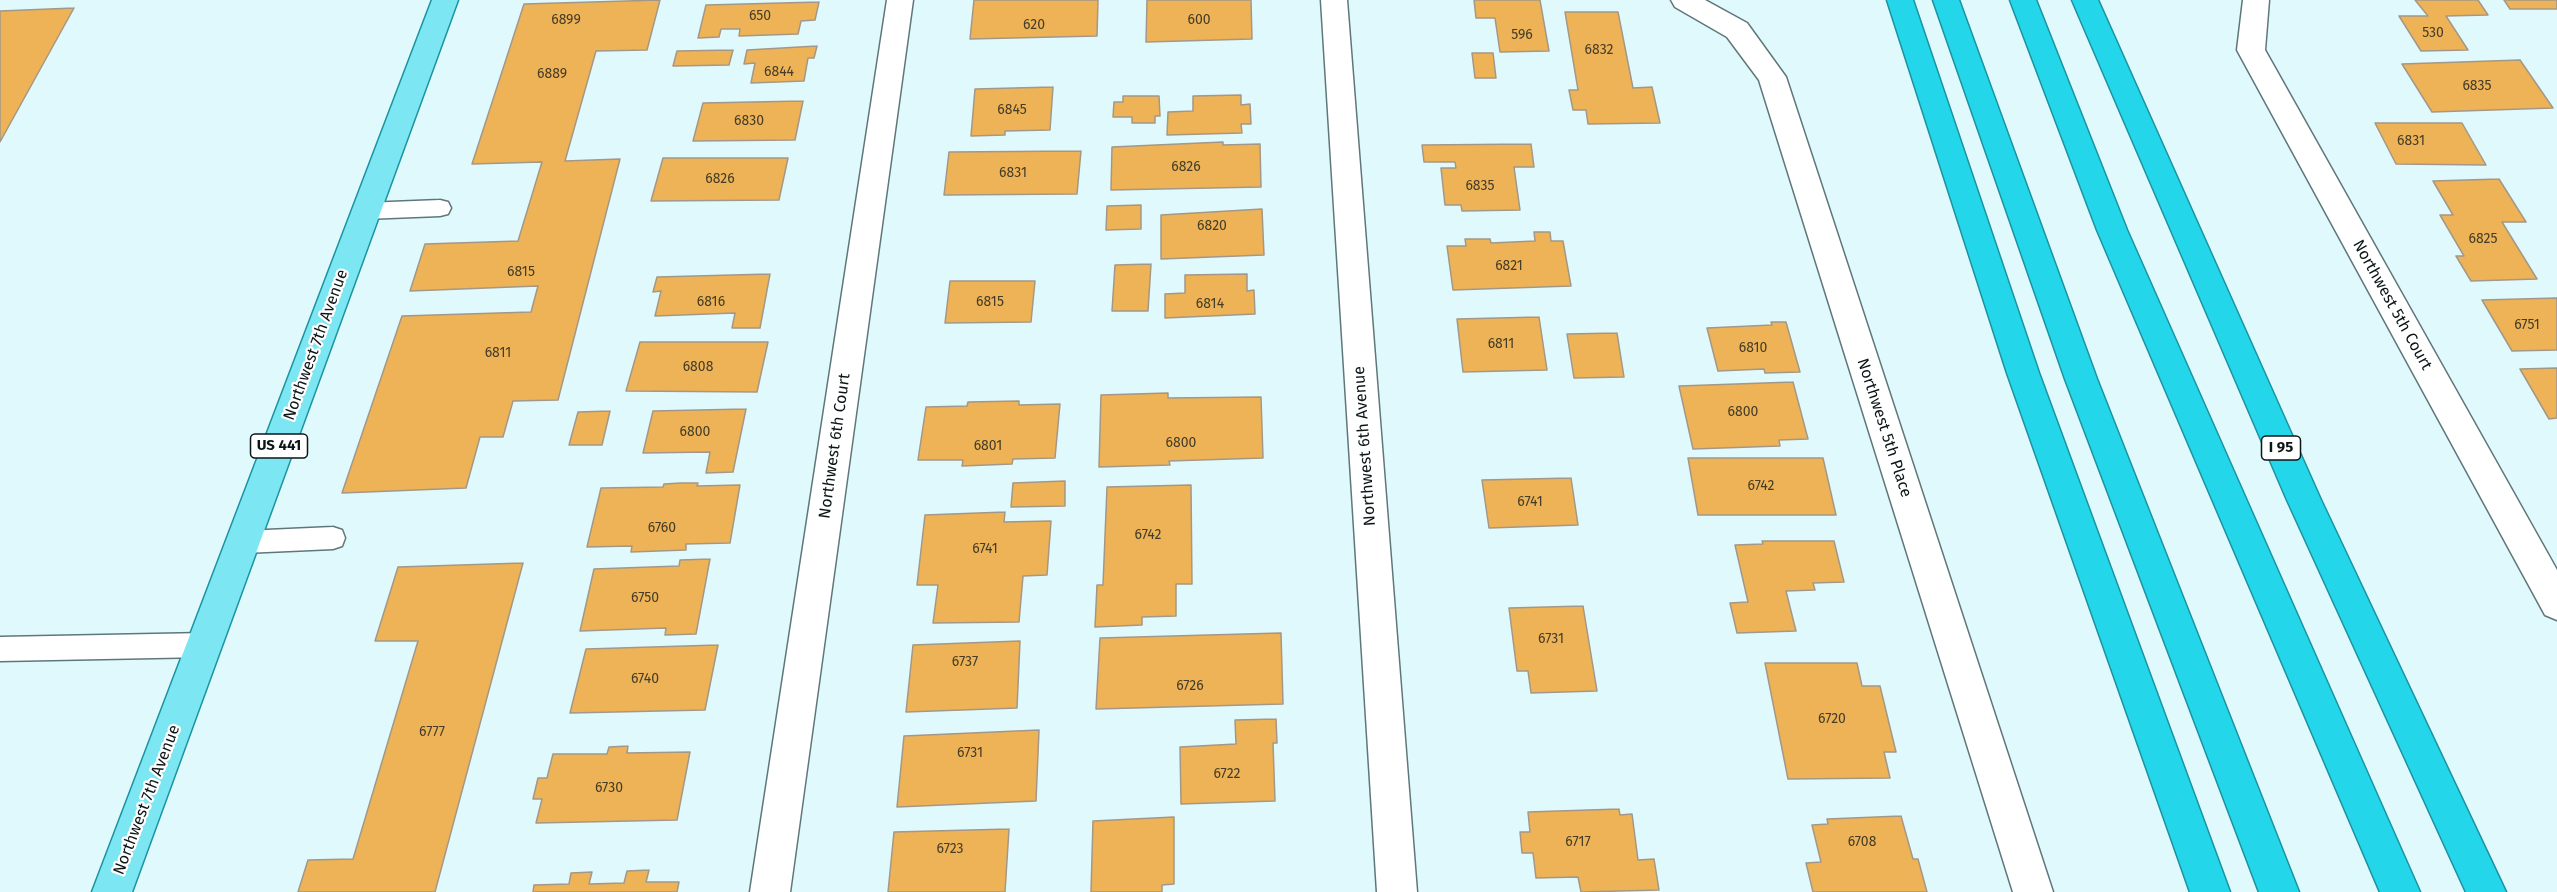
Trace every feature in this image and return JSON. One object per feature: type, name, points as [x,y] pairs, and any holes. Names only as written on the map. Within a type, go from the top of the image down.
[{"type":"highway","points":[[1900,0],[2023,374],[2210,892]]},
{"type":"highway","points":[[1946,0],[2081,379],[2279,892]]},
{"type":"highway","points":[[2023,0],[2112,230],[2400,892]]},
{"type":"highway","name":"I 95","points":[[2085,0],[2304,500],[2486,892]]},
{"type":"main road","name":"Northwest 7th Avenue","points":[[112,892],[445,0]]},
{"type":"street","name":"Northwest 6th Court","points":[[770,892],[900,0]]},
{"type":"street","name":"Northwest 6th Avenue","points":[[1334,0],[1397,892]]},
{"type":"street","name":"Northwest 5th Place","points":[[1684,0],[1737,30],[1772,76],[2033,892]]},
{"type":"street","name":"Northwest 5th Court","points":[[2256,0],[2251,50],[2557,604]]},
{"type":"lane","points":[[365,211],[440,208]]},
{"type":"lane","points":[[244,542],[333,538]]},
{"type":"lane","points":[[0,649],[206,645]]},
{"type":"building","points":[[660,0],[647,50],[596,51],[565,161],[620,159],[558,400],[513,401],[503,437],[480,437],[466,488],[342,493],[402,316],[531,312],[538,286],[410,291],[425,244],[518,241],[542,162],[472,164],[524,4]]},
{"type":"building","points":[[974,0],[1098,0],[1097,36],[970,39]]},
{"type":"building","points":[[1147,0],[1251,0],[1252,39],[1146,42]]},
{"type":"building","points":[[1474,0],[1540,0],[1549,51],[1500,52],[1495,18],[1476,18]]},
{"type":"building","points":[[2415,0],[2478,0],[2488,15],[2446,16],[2468,50],[2421,51],[2399,16],[2428,16]]},
{"type":"building","points":[[2504,0],[2557,0],[2557,9],[2510,9]]},
{"type":"building","points":[[819,2],[815,20],[801,21],[798,34],[739,36],[740,29],[721,29],[719,37],[698,38],[706,5]]},
{"type":"building","points":[[74,8],[0,142],[0,11]]},
{"type":"building","points":[[1565,12],[1618,12],[1633,88],[1652,87],[1660,123],[1588,124],[1586,110],[1573,110],[1569,90],[1578,90]]},
{"type":"building","points":[[817,46],[814,58],[808,58],[804,81],[751,83],[755,63],[744,64],[747,50]]},
{"type":"building","points":[[733,50],[729,65],[673,66],[677,51]]},
{"type":"building","points":[[1472,53],[1493,53],[1496,78],[1475,78]]},
{"type":"building","points":[[2520,60],[2553,108],[2432,112],[2402,64]]},
{"type":"building","points":[[1053,87],[1050,130],[1005,131],[1005,135],[971,136],[975,89]]},
{"type":"building","points":[[1241,95],[1241,105],[1250,104],[1251,124],[1241,124],[1242,133],[1167,135],[1168,112],[1193,111],[1193,96]]},
{"type":"building","points":[[1123,96],[1159,96],[1160,116],[1155,116],[1155,123],[1132,123],[1132,117],[1113,117],[1114,102],[1123,102]]},
{"type":"building","points":[[803,101],[795,140],[693,141],[703,103]]},
{"type":"building","points":[[2375,123],[2462,123],[2486,165],[2396,164]]},
{"type":"building","points":[[1223,142],[1223,145],[1260,144],[1261,187],[1111,190],[1112,147]]},
{"type":"building","points":[[1531,144],[1534,167],[1514,167],[1520,210],[1462,211],[1461,205],[1445,205],[1441,168],[1456,168],[1455,162],[1424,162],[1422,145]]},
{"type":"building","points":[[1081,151],[1077,194],[944,195],[949,152]]},
{"type":"building","points":[[663,158],[788,158],[779,200],[651,201]]},
{"type":"building","points":[[2499,179],[2526,222],[2502,222],[2537,279],[2471,281],[2456,256],[2464,256],[2440,215],[2453,215],[2433,181]]},
{"type":"building","points":[[1141,205],[1141,229],[1106,230],[1107,206]]},
{"type":"building","points":[[1262,209],[1264,255],[1161,259],[1161,215]]},
{"type":"building","points":[[1534,232],[1550,232],[1551,241],[1563,241],[1571,286],[1453,290],[1447,246],[1466,246],[1465,239],[1490,239],[1491,243],[1535,241]]},
{"type":"building","points":[[1151,264],[1148,311],[1112,311],[1115,265]]},
{"type":"building","points":[[770,274],[760,328],[732,328],[735,313],[655,316],[661,291],[653,292],[657,277]]},
{"type":"building","points":[[1247,274],[1247,291],[1254,290],[1255,314],[1165,318],[1165,294],[1185,293],[1185,275]]},
{"type":"building","points":[[950,281],[1035,281],[1031,322],[945,323]]},
{"type":"building","points":[[2557,298],[2557,350],[2512,351],[2482,300]]},
{"type":"building","points":[[1539,317],[1547,370],[1463,372],[1457,319]]},
{"type":"building","points":[[1771,322],[1786,322],[1800,372],[1765,373],[1764,369],[1718,371],[1707,328],[1772,325]]},
{"type":"building","points":[[1617,333],[1624,377],[1574,378],[1567,334]]},
{"type":"building","points":[[640,342],[768,342],[757,392],[626,391]]},
{"type":"building","points":[[2557,368],[2557,418],[2549,419],[2520,369]]},
{"type":"building","points":[[1793,382],[1808,439],[1779,440],[1780,446],[1693,449],[1679,386]]},
{"type":"building","points":[[1168,393],[1168,398],[1261,397],[1263,458],[1169,461],[1170,465],[1099,467],[1101,395]]},
{"type":"building","points":[[1019,401],[1019,405],[1060,404],[1055,458],[1013,459],[1012,464],[962,466],[963,460],[918,460],[926,407],[967,406],[968,402]]},
{"type":"building","points":[[746,409],[733,472],[706,473],[710,452],[643,453],[653,411]]},
{"type":"building","points":[[610,411],[602,445],[569,445],[578,412]]},
{"type":"building","points":[[1688,458],[1823,458],[1836,515],[1698,515]]},
{"type":"building","points":[[1571,478],[1578,525],[1489,528],[1482,480]]},
{"type":"building","points":[[1065,481],[1065,506],[1011,507],[1013,483]]},
{"type":"building","points":[[698,483],[697,486],[740,485],[730,543],[686,544],[686,550],[631,552],[632,546],[587,547],[601,488],[663,487],[664,484]]},
{"type":"building","points":[[1191,485],[1192,584],[1176,584],[1176,616],[1142,617],[1142,625],[1095,627],[1097,585],[1103,585],[1107,487]]},
{"type":"building","points":[[1005,512],[1004,522],[1051,521],[1047,575],[1023,576],[1019,622],[933,623],[938,585],[917,585],[925,515]]},
{"type":"building","points":[[1762,541],[1834,541],[1844,582],[1813,583],[1815,590],[1786,591],[1796,631],[1737,633],[1730,603],[1748,602],[1735,545],[1763,544]]},
{"type":"building","points":[[710,559],[696,634],[665,635],[666,628],[580,631],[594,569],[679,566],[680,560]]},
{"type":"building","points":[[523,563],[435,892],[298,892],[308,860],[353,859],[418,641],[375,641],[398,567]]},
{"type":"building","points":[[1583,606],[1597,691],[1531,693],[1528,671],[1517,671],[1509,608]]},
{"type":"building","points":[[1281,633],[1283,704],[1096,709],[1100,638]]},
{"type":"building","points":[[1020,641],[1017,708],[906,712],[913,645]]},
{"type":"building","points":[[718,645],[705,710],[570,713],[586,649]]},
{"type":"building","points":[[1765,663],[1857,663],[1862,686],[1880,686],[1896,752],[1884,752],[1890,778],[1788,779]]},
{"type":"building","points":[[1276,719],[1277,743],[1273,743],[1275,801],[1181,804],[1180,747],[1236,744],[1235,720]]},
{"type":"building","points":[[1039,730],[1036,801],[897,807],[904,736]]},
{"type":"building","points":[[628,746],[627,753],[690,752],[677,820],[536,823],[542,799],[533,799],[538,778],[547,778],[553,754],[607,754],[609,747]]},
{"type":"building","points":[[1619,809],[1620,815],[1632,814],[1638,860],[1654,859],[1659,890],[1581,892],[1578,877],[1536,878],[1533,853],[1522,853],[1520,832],[1530,832],[1528,812]]},
{"type":"building","points":[[1901,816],[1913,859],[1918,859],[1927,892],[1813,892],[1806,863],[1821,862],[1812,825],[1828,824],[1827,819]]},
{"type":"building","points":[[1174,817],[1174,884],[1162,885],[1162,892],[1091,892],[1093,821]]},
{"type":"building","points":[[1009,829],[1005,892],[888,892],[894,832]]},
{"type":"building","points":[[649,870],[646,882],[679,882],[677,892],[533,892],[534,885],[569,884],[571,873],[592,872],[589,884],[624,883],[627,871]]}]
